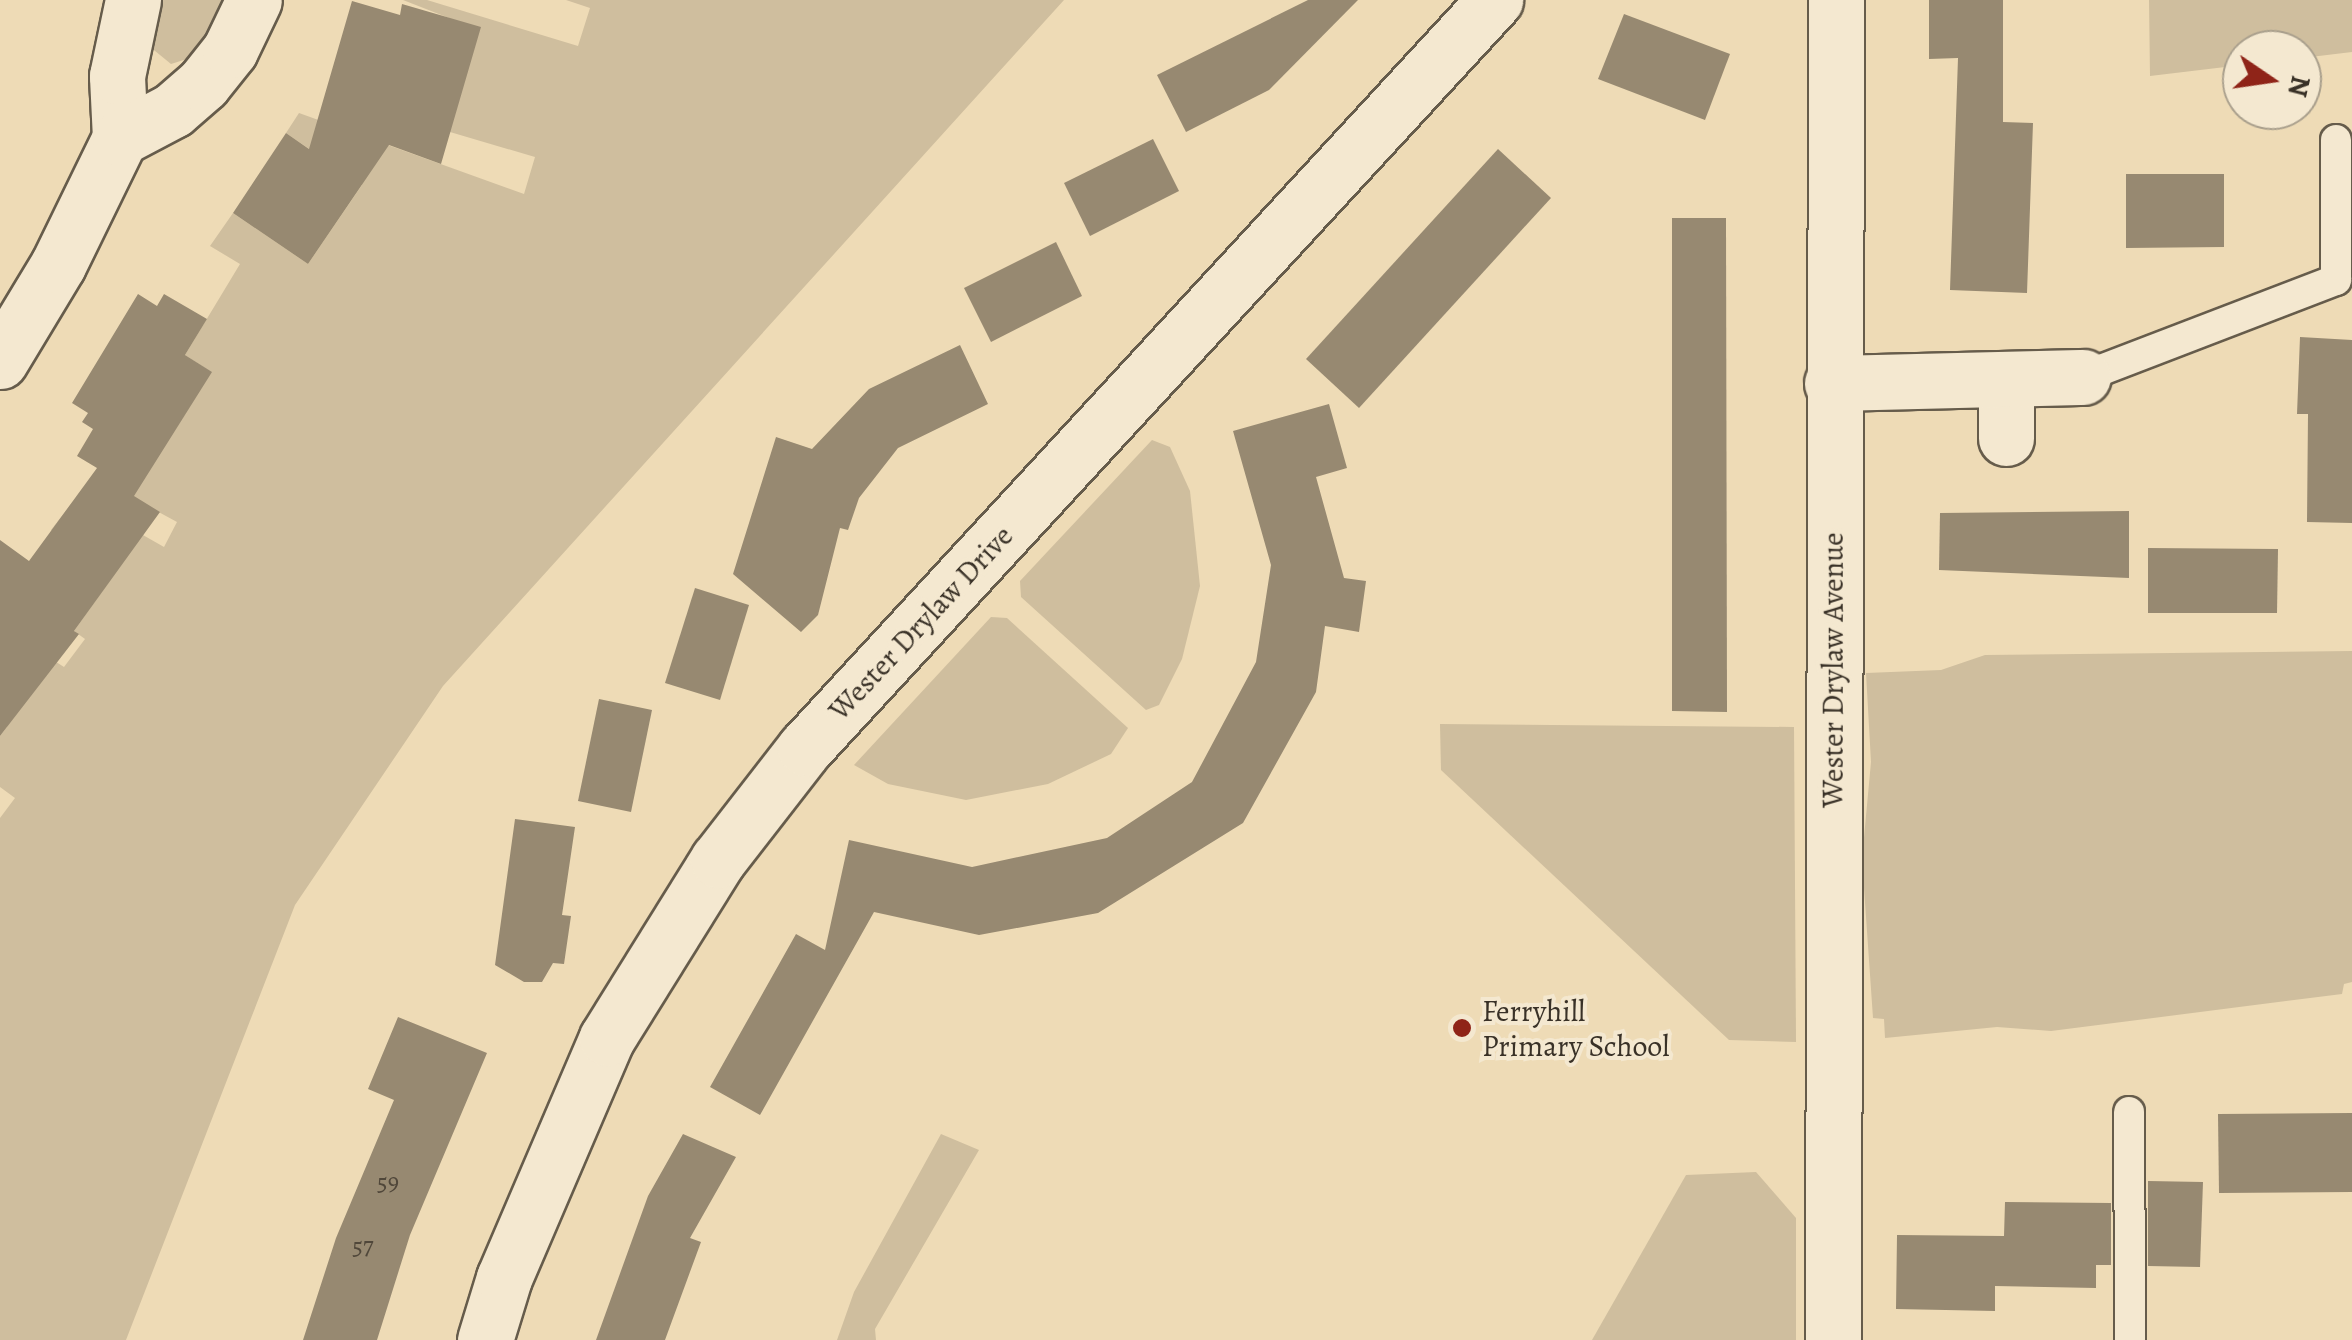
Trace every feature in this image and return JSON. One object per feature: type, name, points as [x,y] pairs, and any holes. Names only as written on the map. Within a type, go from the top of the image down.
[{"type":"street","points":[[0,361],[67,248],[120,138],[118,65],[133,0]]},
{"type":"street","points":[[120,138],[174,110],[204,84],[230,50],[254,0]]},
{"type":"street","name":"Wester Drylaw Drive","points":[[485,1340],[504,1278],[607,1038],[718,860],[806,748],[1495,0]]},
{"type":"street","name":"Wester Drylaw Avenue","points":[[1833,1340],[1832,383],[1836,0]]},
{"type":"street","points":[[1832,383],[2083,377]]},
{"type":"street","points":[[2006,379],[2006,438]]},
{"type":"lane","points":[[2083,377],[2336,280],[2336,140]]},
{"type":"lane","points":[[2129,1112],[2130,1340]]},
{"type":"shaded area","points":[[160,0],[229,0],[190,58],[171,64],[149,46]]},
{"type":"shaded area","points":[[403,0],[427,0],[578,46],[590,8],[566,0],[1064,0],[443,686],[295,905],[126,1340],[0,1340],[0,818],[15,798],[0,787],[0,736],[7,727],[0,626],[64,667],[85,639],[74,631],[113,576],[51,530],[71,504],[106,514],[164,547],[177,522],[120,491],[148,415],[175,430],[211,372],[185,355],[240,264],[210,246],[233,213],[308,264],[362,185],[286,133],[299,113],[524,194],[535,157],[450,132],[449,18]]},
{"type":"shaded area","points":[[2149,0],[2352,0],[2352,52],[2322,56],[2322,30],[2222,30],[2222,67],[2150,76]]},
{"type":"shaded area","points":[[1152,440],[1170,447],[1190,491],[1200,586],[1182,659],[1159,705],[1146,710],[1021,597],[1020,581]]},
{"type":"shaded area","points":[[991,617],[1007,618],[1128,728],[1111,754],[1048,784],[966,800],[888,784],[854,765]]},
{"type":"shaded area","points":[[2352,651],[2352,982],[2344,984],[2342,994],[2051,1031],[1997,1027],[1885,1038],[1884,1019],[1873,1018],[1862,859],[1871,762],[1866,673],[1941,670],[1985,655]]},
{"type":"shaded area","points":[[1440,724],[1794,727],[1796,1042],[1729,1040],[1441,770]]},
{"type":"shaded area","points":[[941,1134],[979,1150],[875,1329],[876,1340],[837,1340],[854,1292]]},
{"type":"shaded area","points":[[1756,1172],[1796,1218],[1796,1340],[1592,1340],[1686,1175]]},
{"type":"building","points":[[1308,0],[1358,0],[1269,90],[1186,132],[1157,75]]},
{"type":"building","points":[[1929,0],[2003,0],[2003,122],[2033,123],[2027,293],[1950,290],[1958,58],[1929,59]]},
{"type":"building","points":[[352,1],[400,15],[402,4],[481,27],[441,164],[389,145],[308,264],[233,213],[286,133],[309,149]]},
{"type":"building","points":[[1624,14],[1730,54],[1705,120],[1598,79]]},
{"type":"building","points":[[1153,139],[1179,191],[1090,236],[1064,183]]},
{"type":"building","points":[[1498,149],[1551,198],[1359,408],[1306,359]]},
{"type":"building","points":[[2126,174],[2224,174],[2224,247],[2126,248]]},
{"type":"building","points":[[1672,218],[1726,218],[1727,712],[1672,711]]},
{"type":"building","points":[[1056,242],[1082,296],[991,342],[964,288]]},
{"type":"building","points":[[138,294],[157,306],[164,294],[207,319],[185,355],[212,372],[134,496],[160,512],[74,631],[79,634],[0,736],[0,540],[29,561],[97,468],[77,456],[93,429],[82,422],[88,413],[72,403]]},
{"type":"building","points":[[2300,337],[2352,340],[2352,523],[2307,522],[2308,414],[2297,414]]},
{"type":"building","points":[[960,345],[988,404],[898,448],[859,498],[848,530],[840,528],[818,615],[801,632],[733,574],[776,437],[812,449],[869,389]]},
{"type":"building","points":[[1329,404],[1347,468],[1316,477],[1344,578],[1366,581],[1359,632],[1325,626],[1316,692],[1243,823],[1098,913],[979,935],[874,912],[760,1115],[710,1087],[796,934],[825,950],[849,840],[972,867],[1107,838],[1192,782],[1256,662],[1271,565],[1233,431]]},
{"type":"building","points":[[2129,511],[2129,578],[1939,570],[1940,513]]},
{"type":"building","points":[[2148,548],[2278,549],[2277,613],[2148,613]]},
{"type":"building","points":[[695,588],[749,605],[720,700],[665,683]]},
{"type":"building","points":[[599,699],[652,710],[631,812],[578,801]]},
{"type":"building","points":[[515,819],[575,827],[562,915],[571,916],[564,964],[553,963],[542,982],[524,982],[495,965]]},
{"type":"building","points":[[398,1017],[487,1053],[410,1235],[377,1340],[303,1340],[336,1238],[394,1100],[368,1089]]},
{"type":"building","points":[[2352,1113],[2352,1192],[2219,1193],[2218,1114]]},
{"type":"building","points":[[683,1134],[736,1157],[690,1238],[701,1242],[665,1340],[596,1340],[648,1196]]},
{"type":"building","points":[[2148,1181],[2203,1182],[2200,1267],[2148,1266]]},
{"type":"building","points":[[2005,1202],[2111,1203],[2111,1265],[2096,1265],[2096,1288],[1995,1286],[1995,1311],[1896,1309],[1897,1235],[2004,1236]]},
{"type":"place","name":"Ferryhill Primary School","points":[[1462,1028]]}]
